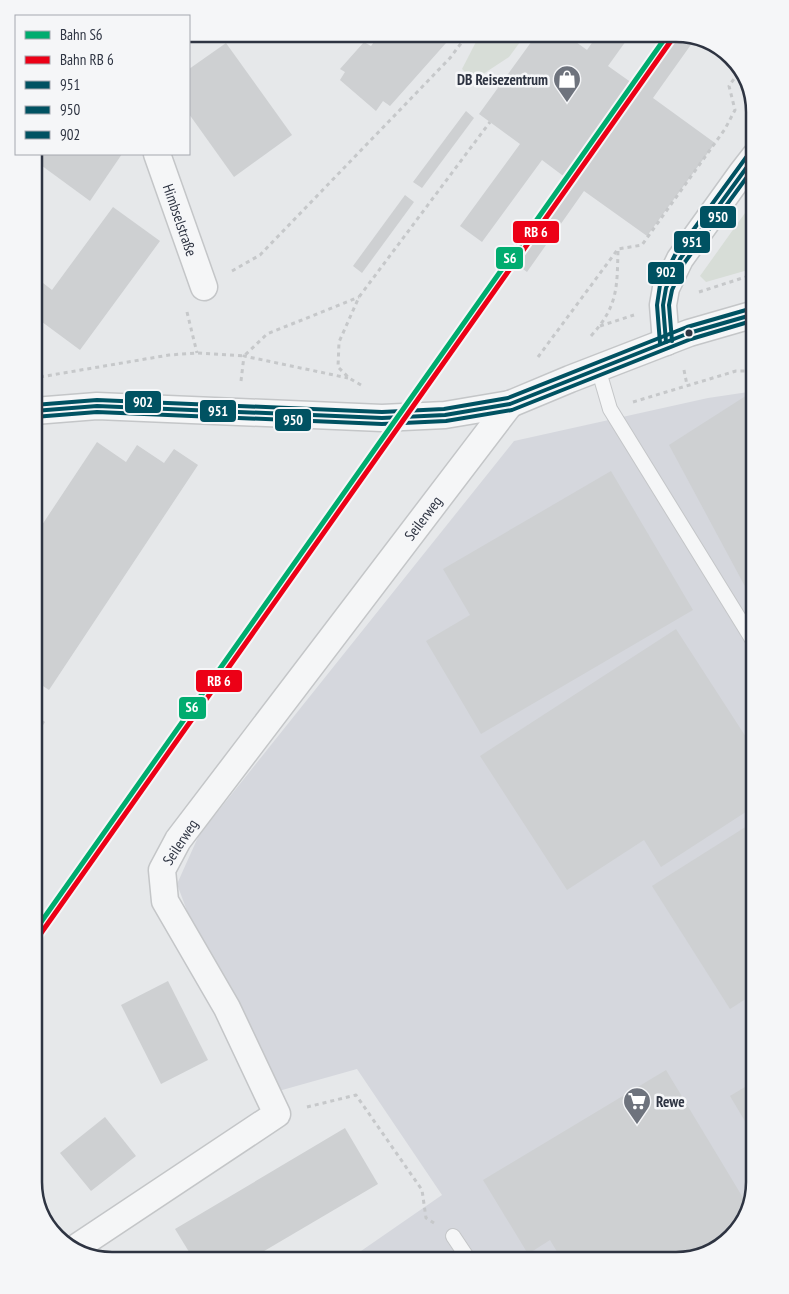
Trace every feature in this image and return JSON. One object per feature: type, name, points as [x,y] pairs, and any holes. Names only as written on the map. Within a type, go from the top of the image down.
[{"type":"street","name":"Himbselstraße","points":[[157,155],[204,287]]},
{"type":"street","points":[[666,342],[663,306],[666,288],[680,259],[746,167]]},
{"type":"street","points":[[43,410],[106,406],[382,418],[445,414],[510,404],[689,333],[746,317]]},
{"type":"street","name":"Seilerweg","points":[[277,1114],[228,1008],[165,900],[162,870],[178,840],[510,404]]},
{"type":"street","points":[[82,1244],[277,1114]]},
{"type":"lane","points":[[598,368],[610,409],[746,629]]},
{"type":"lane","points":[[453,1236],[463,1252]]},
{"type":"path","points":[[197,353],[183,296],[204,287],[260,255],[450,58],[462,43]]},
{"type":"path","points":[[538,358],[618,250],[642,245],[658,227],[679,191],[707,158],[735,110],[730,86],[736,76]]},
{"type":"path","points":[[363,386],[349,378],[338,367],[339,342],[359,297],[490,122]]},
{"type":"path","points":[[589,338],[608,314],[618,286],[618,250]]},
{"type":"path","points":[[244,356],[267,334],[359,297]]},
{"type":"path","points":[[43,376],[126,361],[197,353],[244,356],[349,378]]},
{"type":"path","points":[[684,370],[687,385]]},
{"type":"path","points":[[610,409],[736,371],[746,371]]},
{"type":"path","points":[[277,1114],[356,1095],[422,1190],[426,1218],[453,1236]]},
{"type":"shaded area","points":[[476,43],[520,43],[509,57],[474,80],[462,69]]},
{"type":"shaded area","points":[[746,212],[746,271],[706,282],[700,276]]},
{"type":"shaded area","points":[[746,392],[746,1190],[741,1208],[735,1220],[723,1234],[707,1244],[685,1251],[360,1251],[442,1195],[357,1069],[268,1094],[207,965],[177,884],[199,835],[514,441],[708,398]]},
{"type":"building","points":[[364,42],[371,46],[374,42],[446,43],[390,106],[383,101],[376,111],[340,80],[345,72],[340,69]]},
{"type":"building","points":[[226,43],[292,135],[234,177],[190,115],[190,68]]},
{"type":"building","points":[[531,43],[577,43],[587,50],[592,43],[625,43],[608,66],[632,83],[661,43],[690,44],[653,98],[715,143],[647,236],[584,191],[527,272],[508,258],[566,178],[542,160],[482,242],[460,226],[520,144],[479,114]]},
{"type":"building","points":[[466,111],[474,118],[422,188],[413,182]]},
{"type":"building","points":[[43,155],[121,155],[90,201],[43,167]]},
{"type":"building","points":[[405,195],[414,202],[362,273],[353,266]]},
{"type":"building","points":[[113,207],[160,241],[80,350],[43,323],[43,283],[52,290]]},
{"type":"building","points":[[746,396],[746,588],[669,445]]},
{"type":"building","points":[[97,442],[126,462],[137,445],[164,463],[174,449],[198,465],[49,690],[42,686],[43,524]]},
{"type":"building","points":[[611,471],[693,610],[481,734],[426,641],[470,615],[443,569]]},
{"type":"building","points":[[676,629],[746,737],[746,812],[661,867],[644,840],[567,890],[480,756]]},
{"type":"building","points":[[746,827],[746,999],[730,1009],[652,886]]},
{"type":"building","points":[[168,981],[208,1060],[161,1084],[121,1005]]},
{"type":"building","name":"Rewe","points":[[666,1070],[744,1199],[735,1220],[723,1234],[715,1240],[694,1249],[676,1252],[557,1252],[550,1240],[532,1252],[527,1252],[483,1180]]},
{"type":"building","points":[[746,1086],[746,1123],[730,1096]]},
{"type":"building","points":[[105,1117],[136,1156],[91,1191],[60,1153]]},
{"type":"building","points":[[345,1128],[378,1184],[264,1251],[189,1251],[175,1229]]},
{"type":"rail line","name":"S6","points":[[42,920],[662,43]]},
{"type":"transit line","points":[[42,931],[669,43]]},
{"type":"transit line","name":"902","points":[[660,343],[657,305],[660,285],[675,255],[746,157]]},
{"type":"transit line","name":"951","points":[[666,342],[663,305],[666,288],[680,259],[746,168]]},
{"type":"transit line","name":"950","points":[[672,341],[669,305],[672,290],[685,262],[746,178]]},
{"type":"transit line","name":"902","points":[[43,404],[97,400],[382,412],[444,409],[508,398],[687,327],[746,310]]},
{"type":"transit line","name":"951","points":[[43,410],[97,406],[382,418],[445,415],[510,404],[689,333],[746,317]]},
{"type":"transit line","name":"950","points":[[43,416],[97,412],[382,424],[446,421],[512,410],[691,339],[746,323]]},
{"type":"place","name":"DB Reisezentrum","points":[[567,103]]},
{"type":"place","name":"Rewe","points":[[637,1125]]}]
